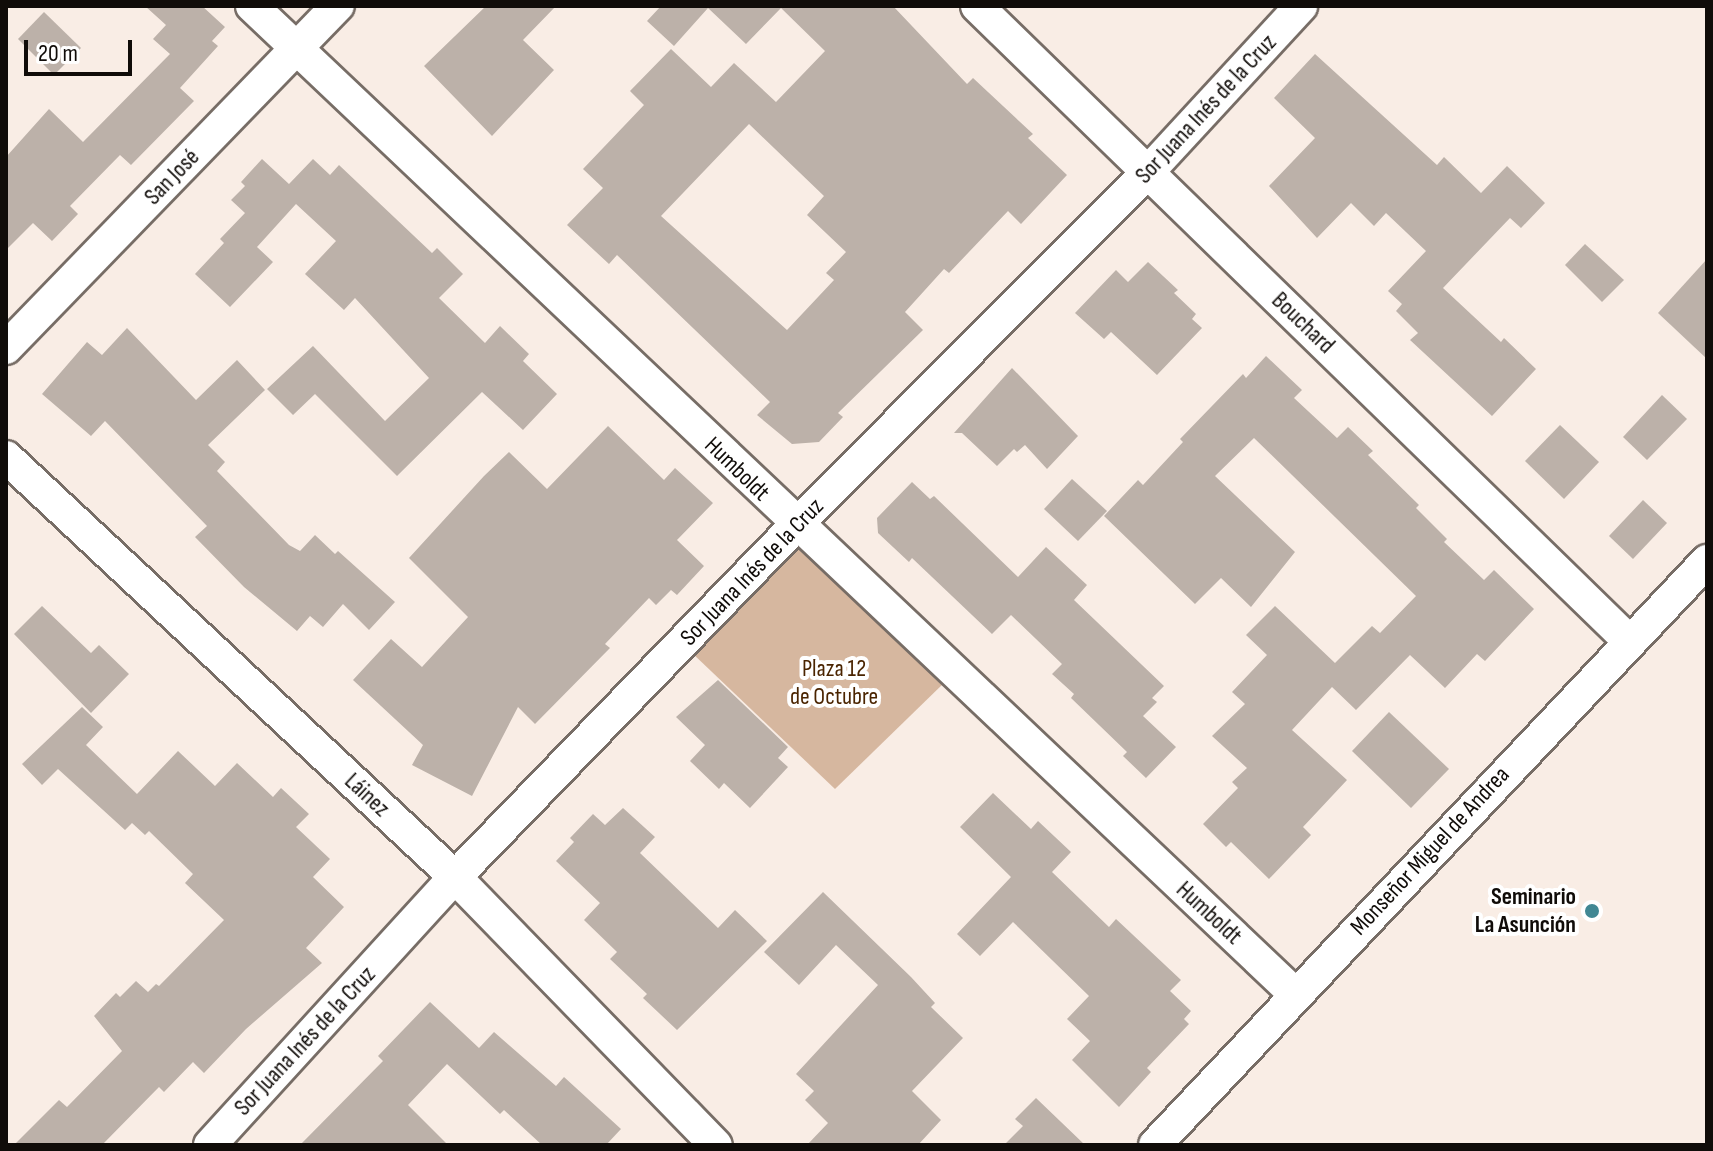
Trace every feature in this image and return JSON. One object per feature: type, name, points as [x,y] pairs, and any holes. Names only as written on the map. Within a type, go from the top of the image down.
[{"type":"street","name":"Humboldt","points":[[252,6],[796,525],[1295,994]]},
{"type":"street","name":"San José","points":[[6,348],[338,6]]},
{"type":"street","name":"Bouchard","points":[[977,6],[1629,641]]},
{"type":"street","name":"Sor Juana Inés de la Cruz","points":[[210,1145],[455,877],[796,525],[1148,172],[1301,6]]},
{"type":"street","name":"Láinez","points":[[6,457],[455,877],[716,1145]]},
{"type":"street","name":"Monseñor Miguel de Andrea","points":[[1155,1145],[1707,561]]},
{"type":"green space","name":"Plaza 12 de Octubre","points":[[796,545],[945,682],[835,789],[691,652]]},
{"type":"building","points":[[145,6],[202,6],[225,27],[212,41],[218,46],[180,88],[194,101],[131,165],[120,155],[70,206],[78,214],[52,241],[33,223],[6,250],[6,157],[49,109],[83,142],[170,54],[153,39],[166,25]]},
{"type":"building","points":[[486,6],[556,6],[523,40],[554,70],[492,136],[424,66]]},
{"type":"building","points":[[661,6],[893,6],[967,84],[973,78],[1033,134],[1028,138],[1067,175],[1021,224],[1008,211],[949,273],[944,269],[905,312],[923,330],[838,413],[843,417],[819,442],[792,444],[757,415],[770,402],[617,255],[609,264],[567,225],[603,188],[583,169],[644,105],[630,91],[671,49],[711,87],[734,63],[776,102],[825,51],[781,8],[746,44],[708,8],[674,46],[647,21]],"holes":[[[749,124],[824,196],[807,215],[846,252],[826,273],[834,280],[787,330],[661,216]]]},
{"type":"building","points":[[44,12],[81,48],[54,75],[18,39]]},
{"type":"building","points":[[1315,54],[1437,165],[1444,157],[1481,193],[1507,166],[1545,203],[1521,228],[1510,218],[1443,288],[1501,342],[1504,338],[1536,369],[1492,416],[1410,340],[1418,333],[1396,311],[1402,304],[1388,291],[1426,251],[1386,213],[1374,226],[1351,203],[1317,238],[1269,186],[1315,138],[1274,98]]},
{"type":"building","points":[[262,159],[289,184],[313,159],[330,175],[339,165],[432,253],[437,248],[463,274],[439,298],[485,343],[500,326],[529,354],[523,361],[557,394],[523,430],[482,392],[397,476],[315,394],[293,415],[267,389],[313,346],[385,421],[429,378],[355,298],[344,310],[305,274],[336,241],[296,204],[257,247],[273,262],[230,307],[195,274],[224,243],[220,239],[245,213],[231,200],[245,186],[241,182]]},
{"type":"building","points":[[1585,244],[1624,280],[1602,302],[1565,265]]},
{"type":"building","points":[[1707,259],[1707,359],[1658,313]]},
{"type":"building","points":[[1148,262],[1178,290],[1174,293],[1196,314],[1192,319],[1202,328],[1157,375],[1111,332],[1104,339],[1075,313],[1116,270],[1128,282]]},
{"type":"building","points":[[127,328],[196,400],[237,360],[265,390],[208,445],[225,462],[217,471],[289,545],[300,551],[315,535],[335,554],[338,551],[395,602],[369,630],[343,604],[323,627],[310,616],[297,631],[244,587],[195,537],[207,526],[105,421],[91,436],[42,394],[87,342],[102,355]]},
{"type":"building","points":[[1266,356],[1302,390],[1294,398],[1337,438],[1348,427],[1373,451],[1368,455],[1419,505],[1416,508],[1447,539],[1444,542],[1484,580],[1494,570],[1534,609],[1485,661],[1477,654],[1445,688],[1410,655],[1356,710],[1332,687],[1292,730],[1347,780],[1303,827],[1311,835],[1269,879],[1231,842],[1226,847],[1203,824],[1238,788],[1232,782],[1247,768],[1212,736],[1245,704],[1232,692],[1267,655],[1246,635],[1275,606],[1335,663],[1372,626],[1380,633],[1416,596],[1254,438],[1215,476],[1295,552],[1251,607],[1221,578],[1195,604],[1104,516],[1138,480],[1143,485],[1183,442],[1180,439],[1243,374],[1246,378]]},
{"type":"building","points":[[1012,368],[1078,436],[1047,469],[1025,445],[1017,452],[1014,449],[997,466],[962,433],[954,433]]},
{"type":"building","points":[[1662,395],[1687,419],[1647,460],[1623,437]]},
{"type":"building","points":[[1560,425],[1599,462],[1564,499],[1525,461]]},
{"type":"building","points":[[608,426],[664,480],[675,468],[713,503],[677,540],[704,566],[677,595],[671,590],[656,605],[649,598],[605,644],[610,648],[535,724],[518,707],[472,796],[412,765],[423,745],[353,680],[391,639],[422,667],[468,617],[409,558],[484,476],[509,452],[547,489]]},
{"type":"building","points":[[1072,479],[1107,511],[1078,541],[1044,509]]},
{"type":"building","points":[[912,482],[930,499],[934,496],[1018,577],[1046,547],[1087,585],[1074,600],[1164,686],[1152,698],[1157,702],[1143,716],[1176,747],[1146,778],[1123,756],[1127,752],[1071,698],[1074,694],[1052,674],[1062,664],[1011,615],[992,634],[912,558],[909,562],[878,533],[877,518]]},
{"type":"building","points":[[1643,500],[1667,523],[1633,559],[1609,536]]},
{"type":"building","points":[[42,606],[91,653],[99,645],[129,674],[91,713],[14,634]]},
{"type":"building","points":[[718,680],[788,747],[778,758],[788,767],[750,808],[724,783],[719,789],[690,761],[705,745],[676,717]]},
{"type":"building","points":[[82,707],[103,727],[86,745],[137,794],[178,751],[215,786],[237,763],[273,797],[281,788],[309,814],[296,827],[330,859],[313,877],[344,907],[306,948],[322,963],[246,1029],[204,1073],[193,1062],[164,1092],[159,1087],[102,1145],[14,1145],[59,1100],[67,1107],[122,1051],[94,1016],[116,993],[120,997],[136,981],[148,992],[156,984],[159,986],[224,920],[185,883],[193,874],[149,831],[145,835],[132,823],[125,830],[58,769],[42,785],[22,764]]},
{"type":"building","points":[[1389,712],[1449,769],[1411,808],[1352,751]]},
{"type":"building","points":[[993,793],[1031,829],[1038,821],[1071,852],[1052,872],[1109,927],[1116,919],[1181,980],[1170,991],[1191,1011],[1184,1019],[1189,1024],[1147,1068],[1151,1072],[1119,1107],[1072,1060],[1090,1041],[1067,1019],[1089,996],[1013,922],[980,956],[957,934],[1011,877],[960,827]]},
{"type":"building","points":[[623,808],[655,837],[640,853],[718,928],[735,910],[767,941],[677,1030],[643,998],[647,994],[610,959],[617,952],[584,920],[600,903],[556,861],[574,842],[570,838],[593,814],[605,825]]},
{"type":"building","points":[[823,892],[911,977],[935,1003],[931,1007],[963,1038],[912,1091],[941,1120],[918,1145],[807,1145],[828,1123],[805,1100],[814,1091],[796,1074],[878,985],[836,945],[799,985],[764,952]]},
{"type":"building","points":[[430,1002],[479,1048],[494,1032],[556,1086],[564,1077],[621,1129],[606,1145],[542,1145],[504,1110],[500,1114],[447,1064],[408,1105],[448,1145],[300,1145],[383,1061],[378,1056]]},
{"type":"building","points":[[1036,1098],[1085,1145],[1004,1145],[1023,1126],[1015,1119]]},
{"type":"place","name":"Seminario La Asunción","points":[[1592,911]]}]
